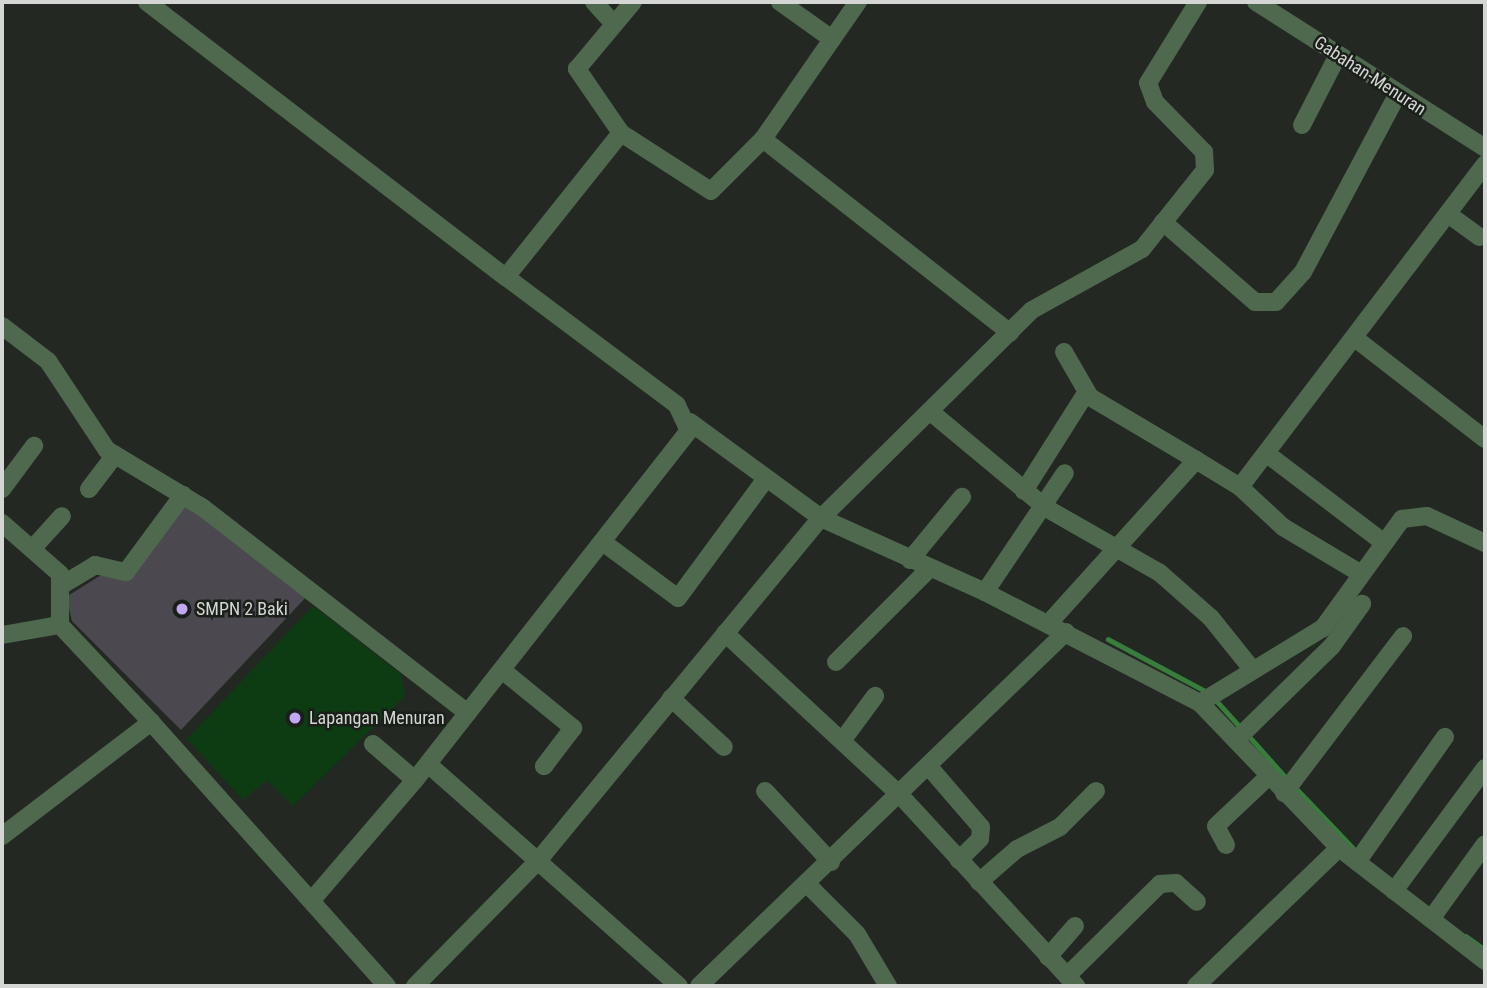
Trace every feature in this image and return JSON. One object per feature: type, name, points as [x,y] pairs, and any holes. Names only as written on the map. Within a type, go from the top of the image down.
[{"type":"street","points":[[147,2],[677,405],[690,422],[765,480],[821,518],[1206,696],[1268,777],[1339,848],[1485,961]]},
{"type":"street","points":[[594,2],[612,22]]},
{"type":"street","points":[[634,2],[612,22],[577,69],[621,134],[711,191],[763,139],[858,2]]},
{"type":"street","points":[[780,2],[832,40]]},
{"type":"street","points":[[415,986],[537,862],[821,518],[1044,303],[1142,249],[1207,161],[1155,102],[1148,83],[1198,2]]},
{"type":"street","name":"Gabahan-Menuran","points":[[1256,2],[1397,96],[1485,148]]},
{"type":"street","points":[[1302,125],[1337,57]]},
{"type":"street","points":[[1163,222],[1255,302],[1276,302],[1303,271],[1397,96]]},
{"type":"street","points":[[506,277],[621,134]]},
{"type":"street","points":[[763,139],[1010,333]]},
{"type":"street","points":[[1240,487],[1356,339],[1485,164]]},
{"type":"street","points":[[1448,214],[1480,237]]},
{"type":"street","points":[[2,326],[48,361],[91,432],[115,455],[183,495],[468,713]]},
{"type":"street","points":[[1356,339],[1485,439]]},
{"type":"street","points":[[1064,352],[1086,393],[1240,487],[1283,527],[1360,573]]},
{"type":"street","points":[[1024,491],[1086,393]]},
{"type":"street","points":[[932,413],[1046,508],[1121,545],[1204,612],[1251,668]]},
{"type":"street","points":[[312,900],[415,780],[604,542],[690,422]]},
{"type":"street","points":[[2,489],[34,446]]},
{"type":"street","points":[[1267,454],[1384,542]]},
{"type":"street","points":[[89,489],[115,455]]},
{"type":"street","points":[[1048,624],[1196,460]]},
{"type":"street","points":[[985,592],[1046,508],[1065,473]]},
{"type":"street","points":[[604,542],[678,598],[765,480]]},
{"type":"street","points":[[62,585],[95,565],[125,572],[183,495]]},
{"type":"street","points":[[910,560],[962,497]]},
{"type":"street","points":[[33,548],[62,516]]},
{"type":"street","points":[[1206,696],[1251,668],[1312,639],[1402,519],[1414,516],[1485,543]]},
{"type":"street","points":[[2,523],[60,574],[60,625],[151,722],[387,986]]},
{"type":"street","points":[[836,662],[929,569]]},
{"type":"street","points":[[1237,739],[1332,646],[1362,604]]},
{"type":"street","points":[[2,635],[60,625]]},
{"type":"street","points":[[699,986],[930,768],[1066,632]]},
{"type":"street","points":[[725,633],[900,795],[1071,981],[1160,884],[1177,883],[1196,902]]},
{"type":"street","points":[[1284,793],[1403,636]]},
{"type":"street","points":[[502,670],[573,727],[544,766]]},
{"type":"street","points":[[842,741],[875,696]]},
{"type":"street","points":[[671,698],[724,747]]},
{"type":"street","points":[[2,835],[151,722]]},
{"type":"street","points":[[1357,862],[1445,737]]},
{"type":"street","points":[[373,744],[415,780]]},
{"type":"street","points":[[428,764],[679,986]]},
{"type":"street","points":[[930,768],[981,827],[959,860]]},
{"type":"street","points":[[1394,891],[1485,768]]},
{"type":"street","points":[[1226,845],[1216,826],[1268,777]]},
{"type":"street","points":[[979,882],[1017,849],[1060,828],[1096,790]]},
{"type":"street","points":[[765,791],[831,862]]},
{"type":"street","points":[[1431,919],[1485,844]]},
{"type":"street","points":[[1196,986],[1339,848]]},
{"type":"street","points":[[808,885],[848,922],[884,979],[867,986]]},
{"type":"street","points":[[1048,957],[1075,926]]},
{"type":"green space","name":"Lapangan Menuran","points":[[313,606],[401,674],[405,696],[293,806],[267,780],[243,800],[187,739]]},
{"type":"building","name":"SMPN 2 Baki","points":[[187,498],[309,594],[181,730],[72,621],[66,597],[106,572],[131,579]]},
{"type":"waterway","points":[[1108,639],[1209,693]]},
{"type":"waterway","points":[[1215,699],[1242,729]]},
{"type":"waterway","points":[[1248,735],[1289,781]]},
{"type":"waterway","points":[[1295,787],[1354,849]]},
{"type":"waterway","points":[[1466,936],[1485,950]]},
{"type":"place","name":"SMPN 2 Baki","points":[[182,609]]},
{"type":"place","name":"Lapangan Menuran","points":[[295,718]]}]
